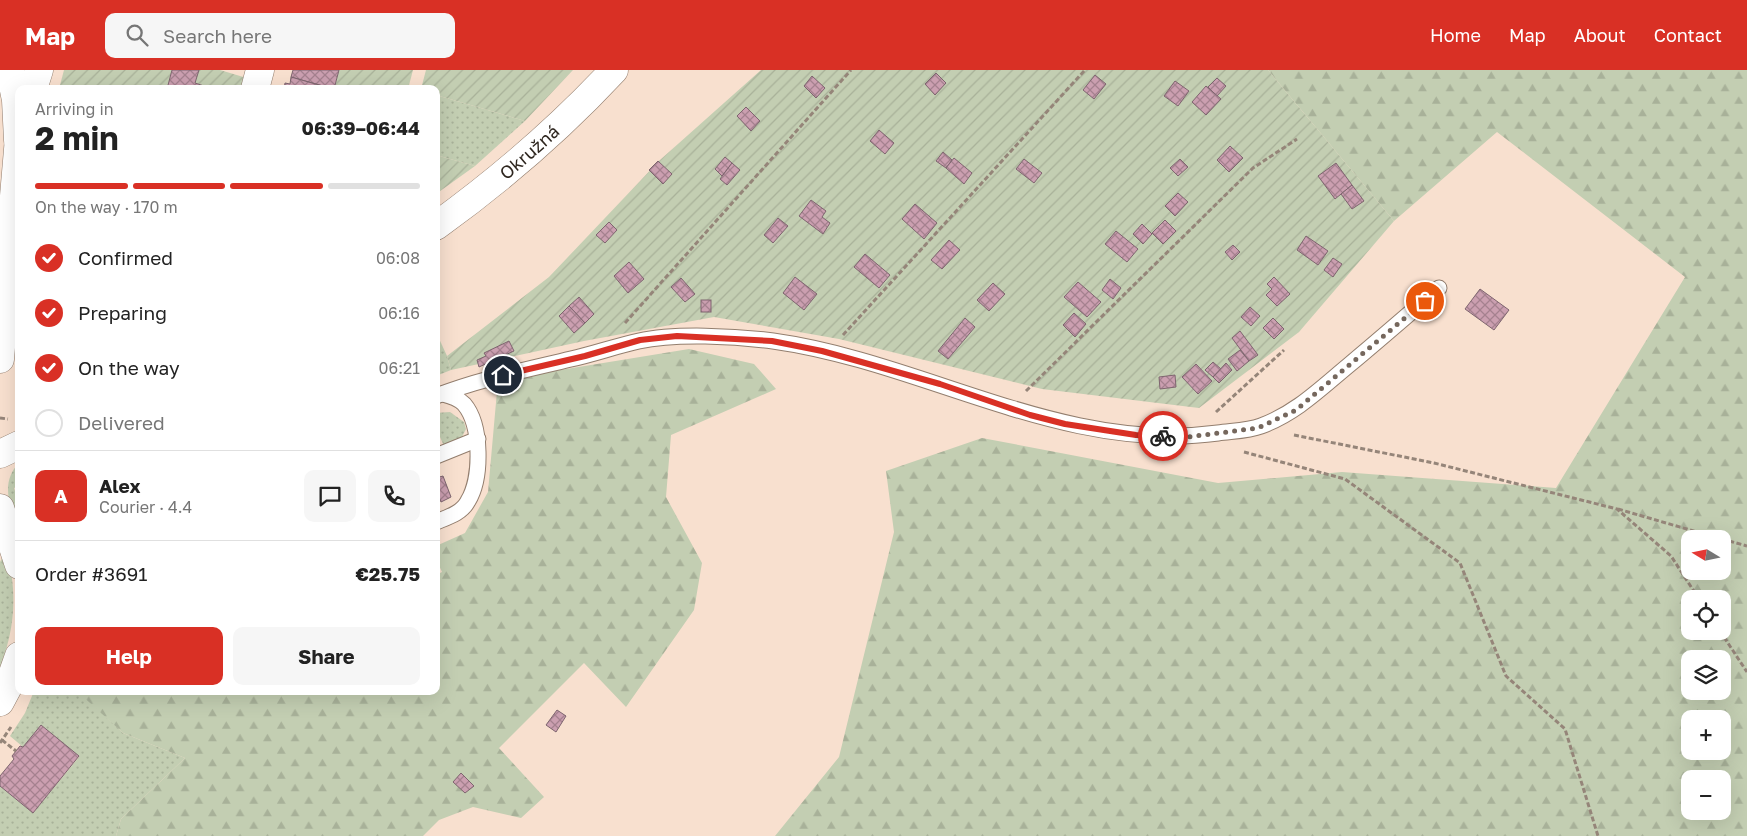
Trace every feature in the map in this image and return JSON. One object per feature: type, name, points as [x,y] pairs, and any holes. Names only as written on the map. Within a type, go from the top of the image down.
[{"type":"street","points":[[10,70],[15,95]]},
{"type":"street","points":[[34,85],[39,70]]},
{"type":"street","points":[[256,85],[260,70]]},
{"type":"street","name":"Okružná","points":[[440,223],[480,194],[541,144],[614,70]]},
{"type":"street","points":[[0,359],[9,171],[15,150]]},
{"type":"street","points":[[0,454],[15,447]]},
{"type":"street","points":[[9,526],[15,549]]},
{"type":"street","points":[[0,702],[8,688],[15,668]]},
{"type":"lane","points":[[440,395],[486,378],[604,351],[640,340],[677,336],[772,341],[822,351],[940,384],[1048,419],[1136,435],[1188,437],[1258,428],[1296,410],[1439,288]]},
{"type":"lane","points":[[440,395],[456,397],[465,405],[478,439],[475,488],[468,503],[455,515],[440,521]]},
{"type":"lane","points":[[440,454],[478,439]]},
{"type":"path","points":[[604,351],[628,318],[666,274],[851,70]]},
{"type":"path","points":[[822,351],[845,334],[1085,70]]},
{"type":"path","points":[[1006,406],[1032,387],[1253,168],[1297,139]]},
{"type":"path","points":[[1188,437],[1284,350]]},
{"type":"path","points":[[1258,428],[1434,463],[1617,509],[1690,530]]},
{"type":"path","points":[[1234,450],[1345,479],[1460,563],[1506,676],[1565,729],[1598,836]]},
{"type":"path","points":[[1617,509],[1671,556],[1693,590]]},
{"type":"path","points":[[1731,542],[1747,546]]},
{"type":"path","points":[[1726,640],[1747,672]]},
{"type":"path","points":[[2,740],[16,751]]},
{"type":"green space","points":[[64,70],[172,70],[168,85],[60,85]]},
{"type":"green space","points":[[199,70],[220,70],[250,79],[248,85],[201,85],[195,83]]},
{"type":"green space","points":[[339,70],[413,70],[409,85],[335,85]]},
{"type":"green space","points":[[426,70],[573,70],[525,121],[440,96],[440,85],[422,85]]},
{"type":"green space","points":[[761,70],[1268,70],[1394,221],[1299,332],[1199,408],[1042,389],[839,339],[714,317],[584,341],[451,370],[447,356],[549,277],[660,160]]},
{"type":"green space","points":[[1268,70],[1747,70],[1747,836],[775,836],[839,757],[894,532],[886,471],[982,438],[1218,483],[1342,472],[1556,488],[1685,277],[1497,132],[1394,221]]},
{"type":"green space","points":[[440,96],[525,121],[475,166],[440,156]]},
{"type":"green space","points":[[440,156],[475,166],[440,191]]},
{"type":"green space","points":[[440,341],[447,356],[451,370],[440,374]]},
{"type":"green space","points":[[689,349],[754,364],[776,389],[671,435],[666,497],[702,563],[694,610],[626,707],[584,663],[499,748],[544,797],[521,818],[473,807],[439,820],[423,836],[116,836],[121,819],[185,758],[123,733],[81,695],[440,695],[440,573],[442,572],[440,568],[440,544],[465,533],[488,492],[498,380]]},
{"type":"green space","points":[[450,412],[464,422],[466,429],[461,439],[444,446],[440,437],[440,413]]},
{"type":"green space","points":[[14,468],[15,514],[13,513],[8,493],[9,480]]},
{"type":"green space","points":[[2,558],[9,561],[13,588],[13,614],[5,654],[0,667],[0,562]]},
{"type":"green space","points":[[32,695],[83,695],[123,733],[185,758],[121,819],[116,836],[0,836],[0,786],[33,813],[79,757],[41,725],[23,747],[10,736],[25,713]]},
{"type":"building","points":[[172,70],[199,70],[195,83],[201,85],[168,85]]},
{"type":"building","points":[[293,70],[339,70],[335,85],[320,85],[291,77]]},
{"type":"building","points":[[936,73],[946,83],[935,95],[925,84]]},
{"type":"building","points":[[1095,75],[1106,84],[1094,99],[1083,90]]},
{"type":"building","points":[[812,76],[825,88],[816,98],[804,86]]},
{"type":"building","points":[[291,77],[319,85],[285,85],[285,83],[290,84]]},
{"type":"building","points":[[1217,78],[1226,86],[1217,96],[1208,87]]},
{"type":"building","points":[[1175,81],[1189,91],[1178,106],[1164,96]]},
{"type":"building","points":[[1206,86],[1221,99],[1206,115],[1192,102]]},
{"type":"building","points":[[746,107],[760,121],[751,131],[737,116]]},
{"type":"building","points":[[879,130],[894,143],[885,154],[870,141]]},
{"type":"building","points":[[1230,146],[1243,158],[1229,172],[1217,160]]},
{"type":"building","points":[[943,152],[952,160],[946,168],[936,161]]},
{"type":"building","points":[[725,157],[732,163],[722,176],[715,169]]},
{"type":"building","points":[[954,158],[972,173],[964,184],[946,168]]},
{"type":"building","points":[[1024,159],[1042,173],[1034,183],[1016,169]]},
{"type":"building","points":[[1180,159],[1188,167],[1178,176],[1170,168]]},
{"type":"building","points":[[658,161],[672,174],[663,184],[649,170]]},
{"type":"building","points":[[732,163],[740,170],[727,185],[720,179]]},
{"type":"building","points":[[1336,163],[1352,185],[1335,199],[1318,176]]},
{"type":"building","points":[[1352,185],[1364,201],[1352,209],[1341,194]]},
{"type":"building","points":[[1178,193],[1188,202],[1175,216],[1165,206]]},
{"type":"building","points":[[811,200],[826,211],[822,217],[830,223],[823,234],[799,216]]},
{"type":"building","points":[[915,204],[937,223],[924,239],[902,219]]},
{"type":"building","points":[[778,218],[788,226],[773,243],[764,235]]},
{"type":"building","points":[[1165,220],[1176,231],[1163,244],[1152,233]]},
{"type":"building","points":[[609,222],[617,230],[605,243],[596,235]]},
{"type":"building","points":[[1142,224],[1152,234],[1143,244],[1133,234]]},
{"type":"building","points":[[1116,231],[1138,249],[1127,262],[1105,244]]},
{"type":"building","points":[[1306,236],[1328,251],[1318,265],[1297,250]]},
{"type":"building","points":[[949,240],[960,250],[942,269],[931,260]]},
{"type":"building","points":[[1233,245],[1240,252],[1232,260],[1225,252]]},
{"type":"building","points":[[865,254],[890,275],[879,288],[854,267]]},
{"type":"building","points":[[1333,258],[1342,264],[1333,277],[1324,270]]},
{"type":"building","points":[[629,262],[644,279],[628,293],[614,276]]},
{"type":"building","points":[[795,277],[817,294],[804,310],[783,293]]},
{"type":"building","points":[[1274,277],[1290,294],[1277,306],[1266,295],[1272,289],[1267,284]]},
{"type":"building","points":[[681,278],[695,294],[685,302],[671,287]]},
{"type":"building","points":[[1110,279],[1121,288],[1113,299],[1102,290]]},
{"type":"building","points":[[1078,282],[1101,302],[1087,317],[1064,297]]},
{"type":"building","points":[[993,283],[1005,294],[989,311],[977,300]]},
{"type":"building","points":[[1480,289],[1509,310],[1494,330],[1465,309]]},
{"type":"building","points":[[579,297],[594,314],[585,323],[569,306]]},
{"type":"building","points":[[701,300],[711,300],[711,312],[701,312]]},
{"type":"building","points":[[569,306],[585,323],[574,333],[559,316]]},
{"type":"building","points":[[1250,307],[1260,316],[1251,326],[1241,317]]},
{"type":"building","points":[[1074,313],[1086,324],[1075,337],[1063,325]]},
{"type":"building","points":[[965,318],[975,327],[948,359],[938,351]]},
{"type":"building","points":[[1273,318],[1284,329],[1274,339],[1263,328]]},
{"type":"building","points":[[1240,331],[1258,355],[1249,361],[1232,338]]},
{"type":"building","points":[[509,341],[514,351],[479,367],[477,360],[486,356],[484,353]]},
{"type":"building","points":[[1240,350],[1249,361],[1237,371],[1228,359]]},
{"type":"building","points":[[1213,362],[1221,369],[1213,377],[1205,370]]},
{"type":"building","points":[[1226,363],[1232,370],[1219,383],[1213,377]]},
{"type":"building","points":[[1196,364],[1212,381],[1198,394],[1182,377]]},
{"type":"building","points":[[1175,375],[1176,387],[1160,389],[1159,377]]},
{"type":"building","points":[[443,476],[451,497],[441,502],[440,500],[440,477]]},
{"type":"building","points":[[557,710],[566,716],[556,732],[546,725]]},
{"type":"building","points":[[41,725],[79,756],[33,813],[0,786],[0,776],[14,759],[12,756],[20,746],[23,747]]},
{"type":"building","points":[[461,773],[474,786],[465,793],[453,782]]},
{"type":"way so far","points":[[1163,436],[1188,437],[1258,428],[1296,410],[1425,301]]},
{"type":"route","points":[[503,375],[585,356],[640,340],[677,336],[772,341],[822,351],[940,384],[1030,415],[1065,424],[1136,435],[1163,436]]}]
